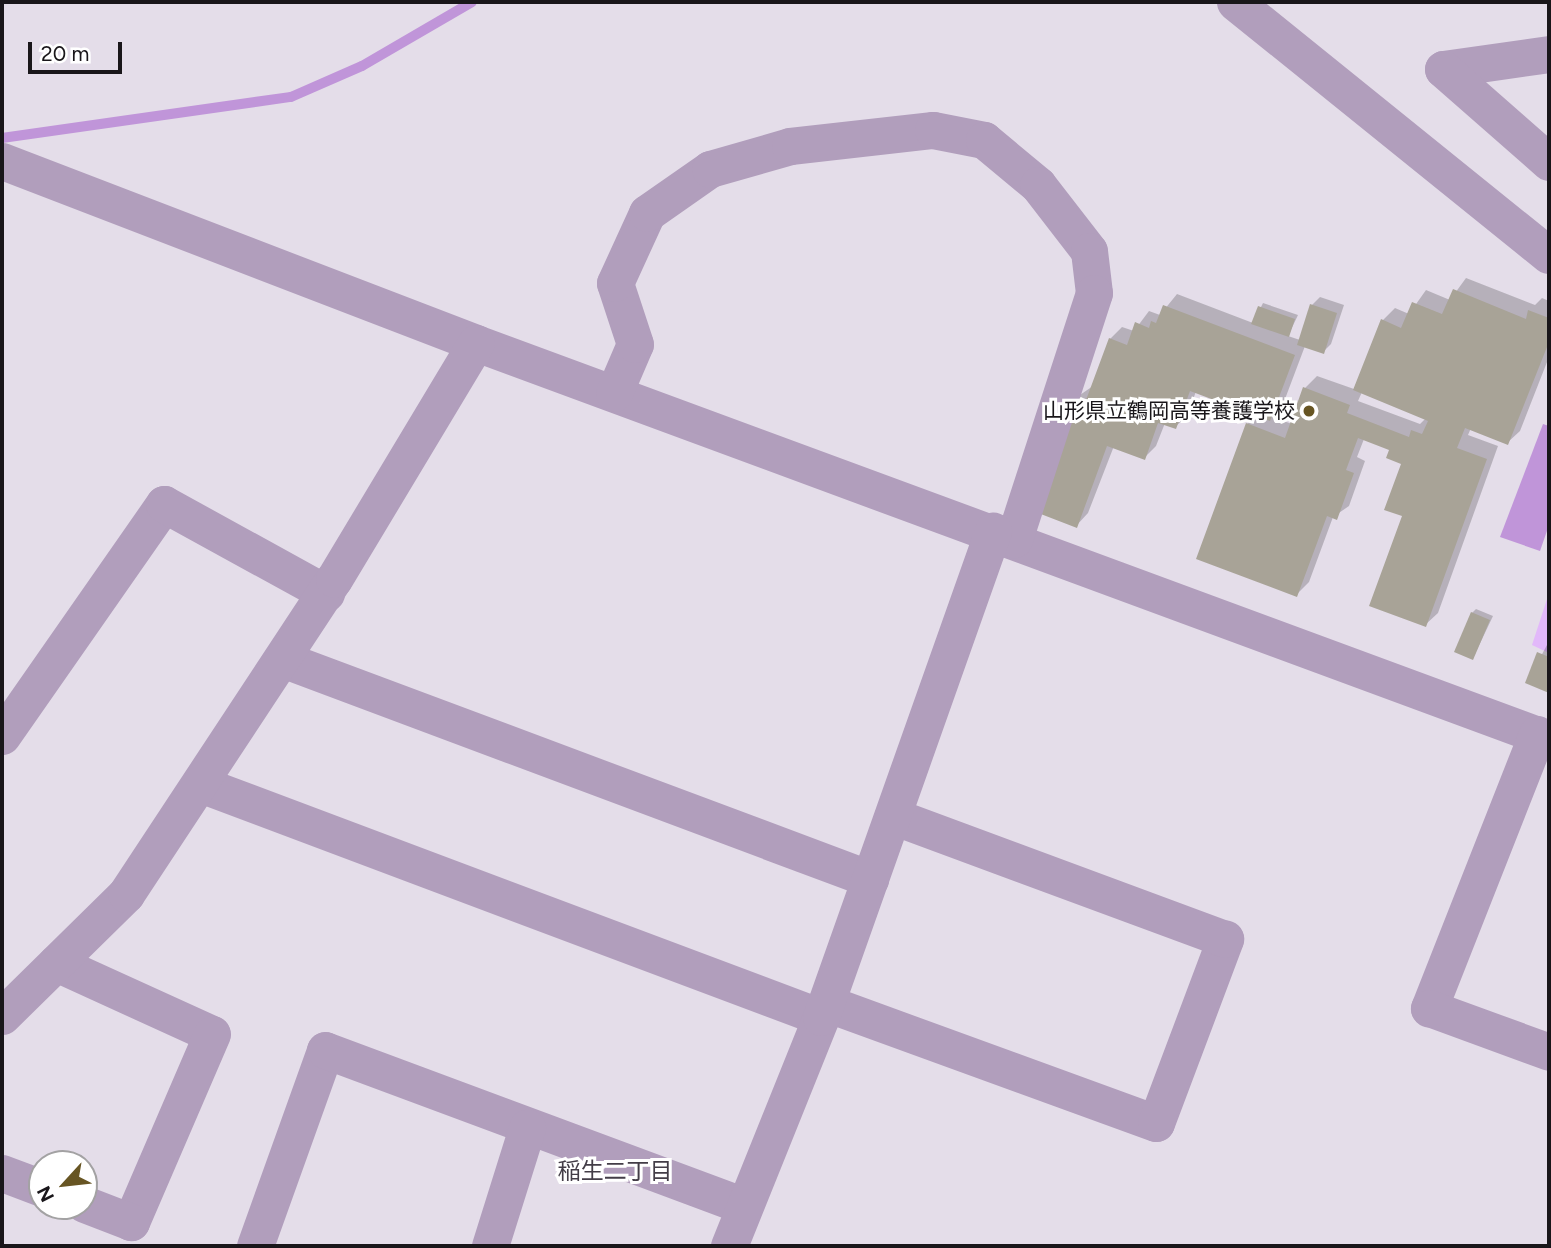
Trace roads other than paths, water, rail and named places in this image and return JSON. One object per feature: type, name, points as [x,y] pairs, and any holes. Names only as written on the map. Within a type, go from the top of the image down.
[{"type":"street","points":[[1235,2],[1549,255]]},
{"type":"street","points":[[1549,54],[1443,69],[1549,162]]},
{"type":"street","points":[[614,393],[635,344],[615,283],[647,213],[710,169],[790,146],[933,130],[984,140],[1038,184],[1089,251],[1094,293],[1004,535],[893,816],[824,1010],[729,1246]]},
{"type":"street","points":[[2,161],[475,343],[1004,535],[1543,736],[1429,1008],[1549,1052]]},
{"type":"street","points":[[8,999],[56,963],[126,894],[326,593],[475,343]]},
{"type":"street","points":[[2,737],[164,504],[326,593]]},
{"type":"street","points":[[282,659],[870,879]]},
{"type":"street","points":[[200,784],[824,1010],[1156,1123],[1225,939],[893,816]]},
{"type":"street","points":[[56,963],[212,1034],[131,1222],[98,1209]]},
{"type":"street","points":[[255,1246],[325,1050],[527,1128],[744,1206]]},
{"type":"street","points":[[490,1246],[527,1128]]},
{"type":"street","points":[[2,1173],[28,1183]]},
{"type":"waterway","points":[[2,138],[291,97],[362,66],[472,2]]},
{"type":"place","name":"山形県立鶴岡高等養護学校","points":[[1309,411]]},
{"type":"district","name":"稲生二丁目","points":[[615,1171]]}]
